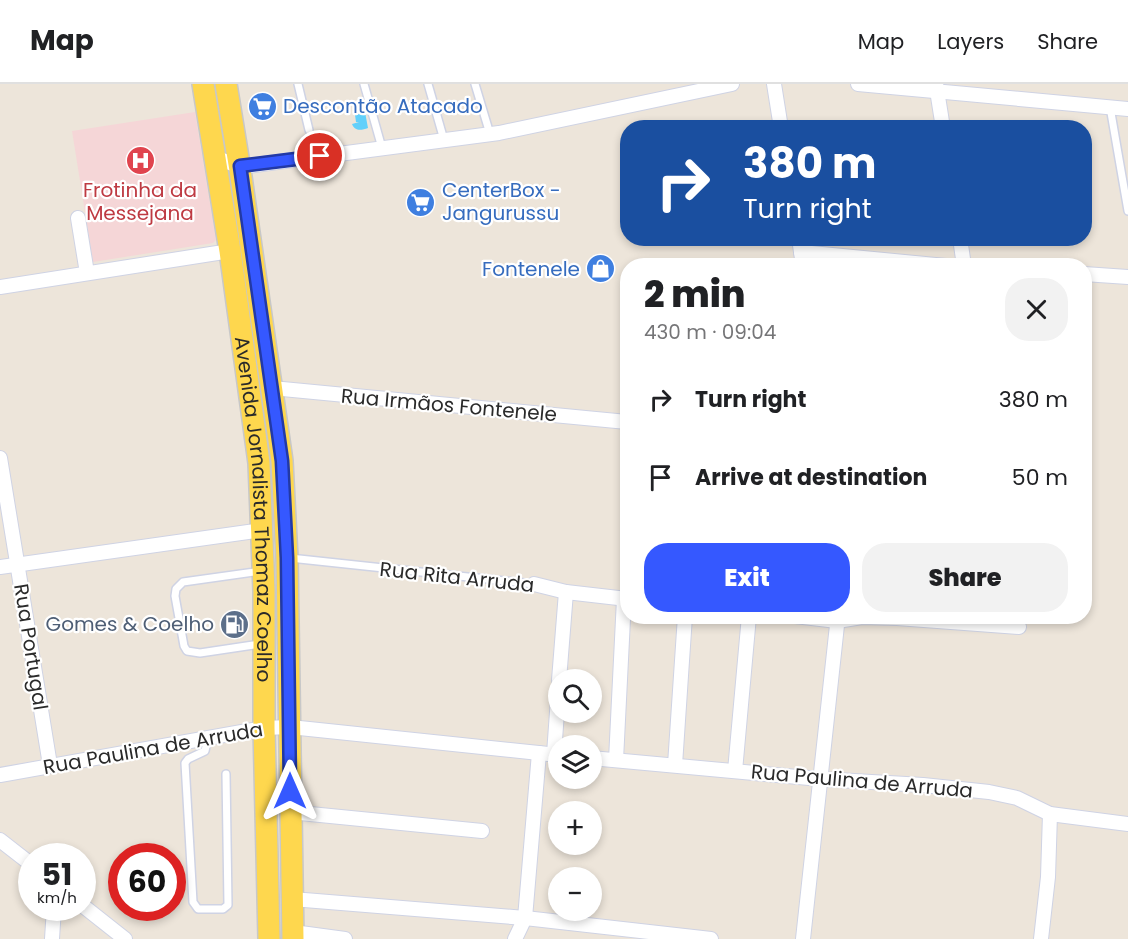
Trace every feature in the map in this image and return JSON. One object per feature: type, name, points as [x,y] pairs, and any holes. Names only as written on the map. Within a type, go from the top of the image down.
[{"type":"main road","name":"Avenida Jornalista Thomaz Coelho","points":[[203,84],[230,251],[260,463],[269,939]]},
{"type":"main road","name":"Avenida Jornalista Thomaz Coelho","points":[[226,84],[282,461],[287,558],[293,936]]},
{"type":"main road","points":[[246,364],[268,362]]},
{"type":"main road","points":[[260,463],[282,461]]},
{"type":"main road","points":[[267,862],[292,862]]},
{"type":"street","points":[[215,157],[240,166],[490,134],[732,84]]},
{"type":"street","points":[[774,84],[780,120]]},
{"type":"street","points":[[858,84],[937,88],[1128,109]]},
{"type":"street","points":[[937,88],[942,120]]},
{"type":"street","points":[[78,218],[87,273]]},
{"type":"street","points":[[0,287],[230,251]]},
{"type":"street","points":[[801,252],[863,258]]},
{"type":"street","points":[[1092,275],[1128,277]]},
{"type":"street","name":"Rua Irmãos Fontenele","points":[[272,388],[620,421]]},
{"type":"street","name":"Rua Portugal","points":[[0,458],[50,765]]},
{"type":"street","points":[[0,567],[262,530]]},
{"type":"street","name":"Rua Rita Arruda","points":[[534,584],[566,592],[620,598]]},
{"type":"street","points":[[560,669],[566,592]]},
{"type":"street","points":[[616,760],[624,624]]},
{"type":"street","points":[[675,765],[684,624]]},
{"type":"street","points":[[735,771],[748,624]]},
{"type":"street","points":[[803,939],[836,624]]},
{"type":"street","points":[[972,624],[1019,627]]},
{"type":"street","name":"Rua Paulina de Arruda","points":[[0,775],[264,728],[290,727],[548,754]]},
{"type":"street","points":[[515,939],[525,918],[539,753]]},
{"type":"street","name":"Rua Paulina de Arruda","points":[[602,759],[990,792],[1017,798],[1050,814],[1128,824]]},
{"type":"street","points":[[290,812],[482,831]]},
{"type":"street","points":[[1041,939],[1048,877],[1050,814]]},
{"type":"street","points":[[0,840],[18,854]]},
{"type":"street","points":[[292,899],[525,918],[711,939]]},
{"type":"street","points":[[96,916],[124,939]]},
{"type":"street","points":[[52,939],[53,921]]},
{"type":"street","points":[[293,936],[345,939]]},
{"type":"lane","points":[[298,84],[309,130]]},
{"type":"lane","points":[[364,84],[382,148]]},
{"type":"lane","points":[[428,84],[444,140]]},
{"type":"lane","points":[[475,84],[490,134]]},
{"type":"lane","points":[[1110,107],[1128,212]]},
{"type":"lane","name":"Rua Rita Arruda","points":[[287,558],[534,584]]},
{"type":"lane","points":[[263,571],[183,582],[176,589],[176,596],[184,646],[187,651],[200,653],[265,643]]},
{"type":"lane","points":[[208,737],[205,751],[188,759],[185,763],[193,902],[198,909],[223,909],[228,905],[226,774]]},
{"type":"shaded area","name":"Frotinha da Messejana","points":[[195,112],[216,240],[213,243],[93,262],[72,131]]},
{"type":"water","points":[[365,112],[368,128],[361,130],[353,127],[352,124],[359,122],[356,122],[355,115]]},
{"type":"place","name":"Descontão Atacado","points":[[262,106]]},
{"type":"place","name":"Frotinha da Messejana","points":[[140,160]]},
{"type":"place","name":"CenterBox - Jangurussu","points":[[421,202]]},
{"type":"place","name":"Fontenele","points":[[601,269]]},
{"type":"place","name":"Gomes & Coelho","points":[[235,624]]},
{"type":"route","points":[[290,791],[287,558],[282,461],[240,166],[320,156]]}]
